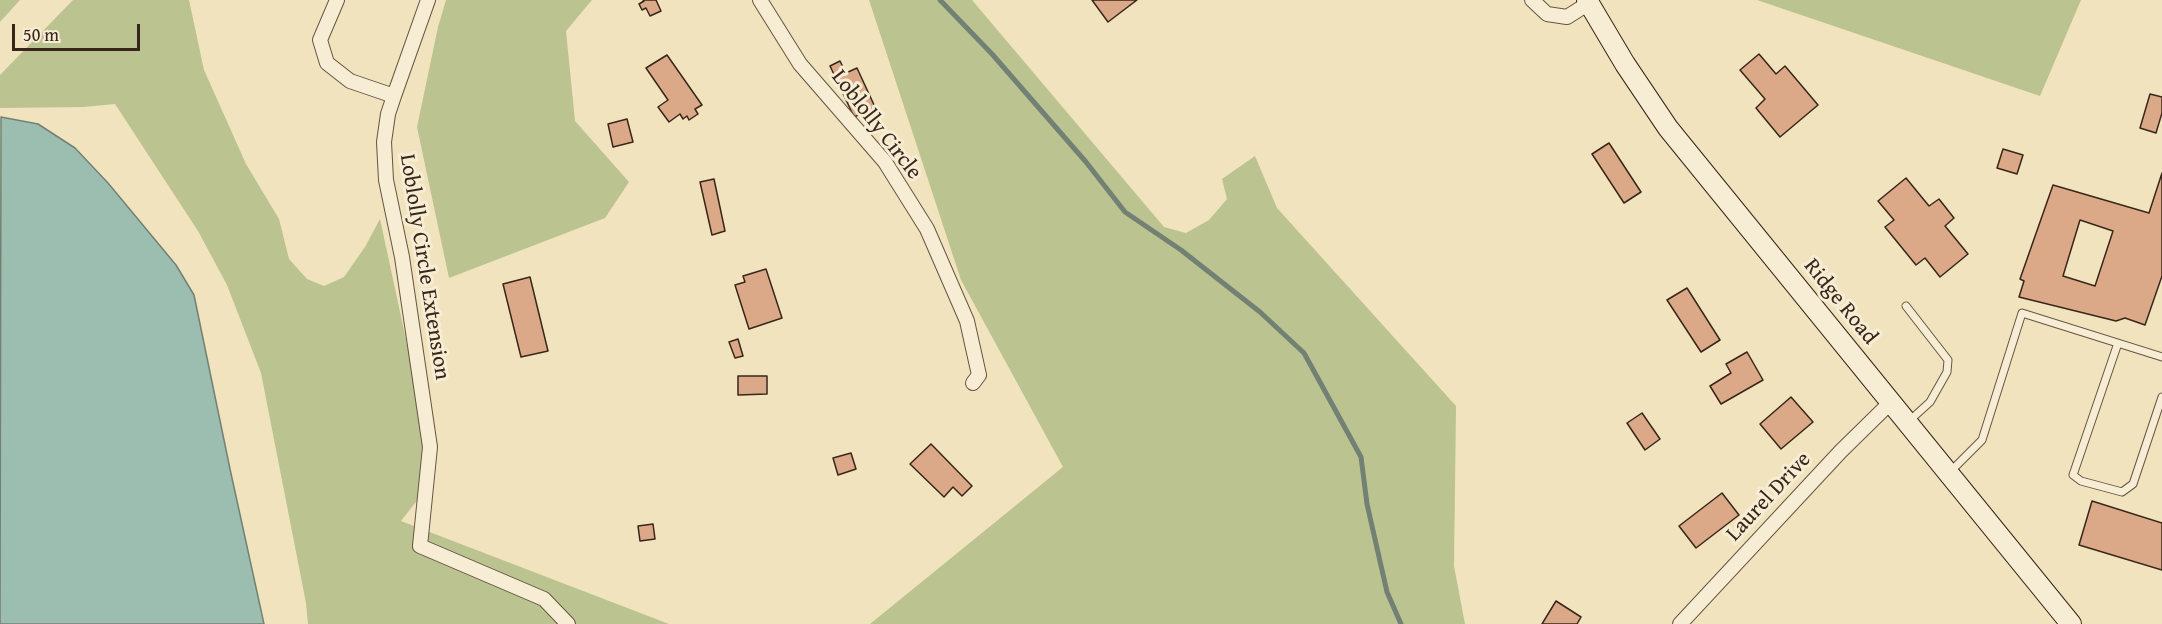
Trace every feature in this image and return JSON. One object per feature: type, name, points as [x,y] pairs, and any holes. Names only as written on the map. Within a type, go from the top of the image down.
[{"type":"street","points":[[337,0],[320,40],[327,63],[350,81],[394,96]]},
{"type":"street","name":"Loblolly Circle Extension","points":[[428,0],[388,114],[384,142],[386,180],[402,257],[430,447],[420,546],[544,599],[568,624]]},
{"type":"street","name":"Loblolly Circle","points":[[760,0],[800,64],[885,162],[927,230],[967,321],[979,375],[973,383]]},
{"type":"street","points":[[1532,0],[1547,14],[1567,17],[1588,2]]},
{"type":"street","name":"Ridge Road","points":[[1588,2],[1625,64],[1668,128],[2071,624]]},
{"type":"street","name":"Laurel Drive","points":[[1680,624],[1841,451],[1891,402]]},
{"type":"lane","points":[[1906,306],[1948,360],[1947,372],[1930,402],[1908,422]]},
{"type":"lane","points":[[1949,473],[1983,440],[2022,313],[2162,357]]},
{"type":"lane","points":[[2118,344],[2073,475],[2081,481],[2122,492],[2133,484],[2162,398]]},
{"type":"green space","points":[[0,0],[20,0],[0,22]]},
{"type":"green space","points":[[73,0],[189,0],[204,70],[246,164],[279,219],[289,259],[307,279],[324,286],[344,277],[365,247],[380,219],[424,423],[423,493],[401,521],[669,624],[308,624],[306,603],[261,373],[227,285],[198,231],[115,104],[83,107],[0,108],[0,75]]},
{"type":"green space","points":[[446,0],[592,0],[566,31],[575,121],[629,182],[605,218],[449,278],[417,127]]},
{"type":"green space","points":[[869,0],[972,0],[1164,227],[1186,233],[1209,220],[1227,199],[1222,179],[1255,156],[1277,208],[1456,406],[1454,566],[1465,624],[870,624],[1063,467],[961,280]]},
{"type":"green space","points":[[1757,0],[2081,0],[2040,96]]},
{"type":"shaded area","points":[[1,117],[38,124],[75,148],[108,183],[176,265],[194,295],[264,624],[0,624]]},
{"type":"building","points":[[643,0],[656,0],[661,11],[650,16],[646,8],[642,10],[639,4]]},
{"type":"building","points":[[1092,0],[1137,0],[1108,22]]},
{"type":"building","points":[[1759,54],[1776,74],[1785,66],[1818,105],[1780,137],[1756,108],[1765,99],[1740,70]]},
{"type":"building","points":[[667,55],[702,105],[695,109],[698,114],[689,120],[687,116],[683,119],[680,114],[669,122],[658,107],[668,100],[646,68]]},
{"type":"building","points":[[840,61],[846,73],[857,68],[875,107],[854,117],[830,66]]},
{"type":"building","points":[[2150,94],[2162,97],[2162,113],[2156,133],[2140,128]]},
{"type":"building","points":[[627,119],[633,142],[613,147],[608,124]]},
{"type":"building","points":[[1609,143],[1641,192],[1624,203],[1592,154]]},
{"type":"building","points":[[2003,149],[2023,155],[2017,174],[1997,168]]},
{"type":"building","points":[[2162,173],[2162,276],[2145,325],[2125,318],[2116,321],[2019,297],[2024,281],[2020,279],[2053,185],[2149,213]],"holes":[[[2080,220],[2113,231],[2095,286],[2063,276]]]},
{"type":"building","points":[[1906,178],[1929,206],[1939,199],[1954,218],[1945,226],[1968,254],[1940,277],[1925,258],[1916,265],[1885,227],[1894,220],[1878,201]]},
{"type":"building","points":[[714,179],[725,231],[712,235],[700,182]]},
{"type":"building","points":[[766,269],[782,318],[749,329],[735,285],[745,282],[743,276]]},
{"type":"building","points":[[530,277],[548,351],[521,357],[503,284]]},
{"type":"building","points":[[1687,288],[1720,340],[1701,352],[1667,300]]},
{"type":"building","points":[[738,339],[743,356],[735,358],[729,342]]},
{"type":"building","points":[[1747,352],[1763,380],[1721,404],[1710,386],[1731,373],[1726,364]]},
{"type":"building","points":[[738,376],[767,376],[767,394],[738,395]]},
{"type":"building","points":[[1791,397],[1813,422],[1781,449],[1760,424]]},
{"type":"building","points":[[1642,413],[1660,439],[1645,450],[1627,423]]},
{"type":"building","points":[[931,444],[972,486],[962,496],[953,487],[944,497],[910,464]]},
{"type":"building","points":[[851,453],[856,469],[838,475],[833,458]]},
{"type":"building","points":[[1722,493],[1739,515],[1696,548],[1679,526]]},
{"type":"building","points":[[2092,501],[2162,523],[2162,570],[2079,545]]},
{"type":"building","points":[[653,524],[655,539],[640,541],[638,526]]},
{"type":"building","points":[[1556,601],[1581,617],[1577,624],[1542,624]]},
{"type":"waterway","points":[[940,0],[992,54],[1086,162],[1125,212],[1181,250],[1260,312],[1304,353],[1361,457],[1367,504],[1387,592],[1401,624]]}]
